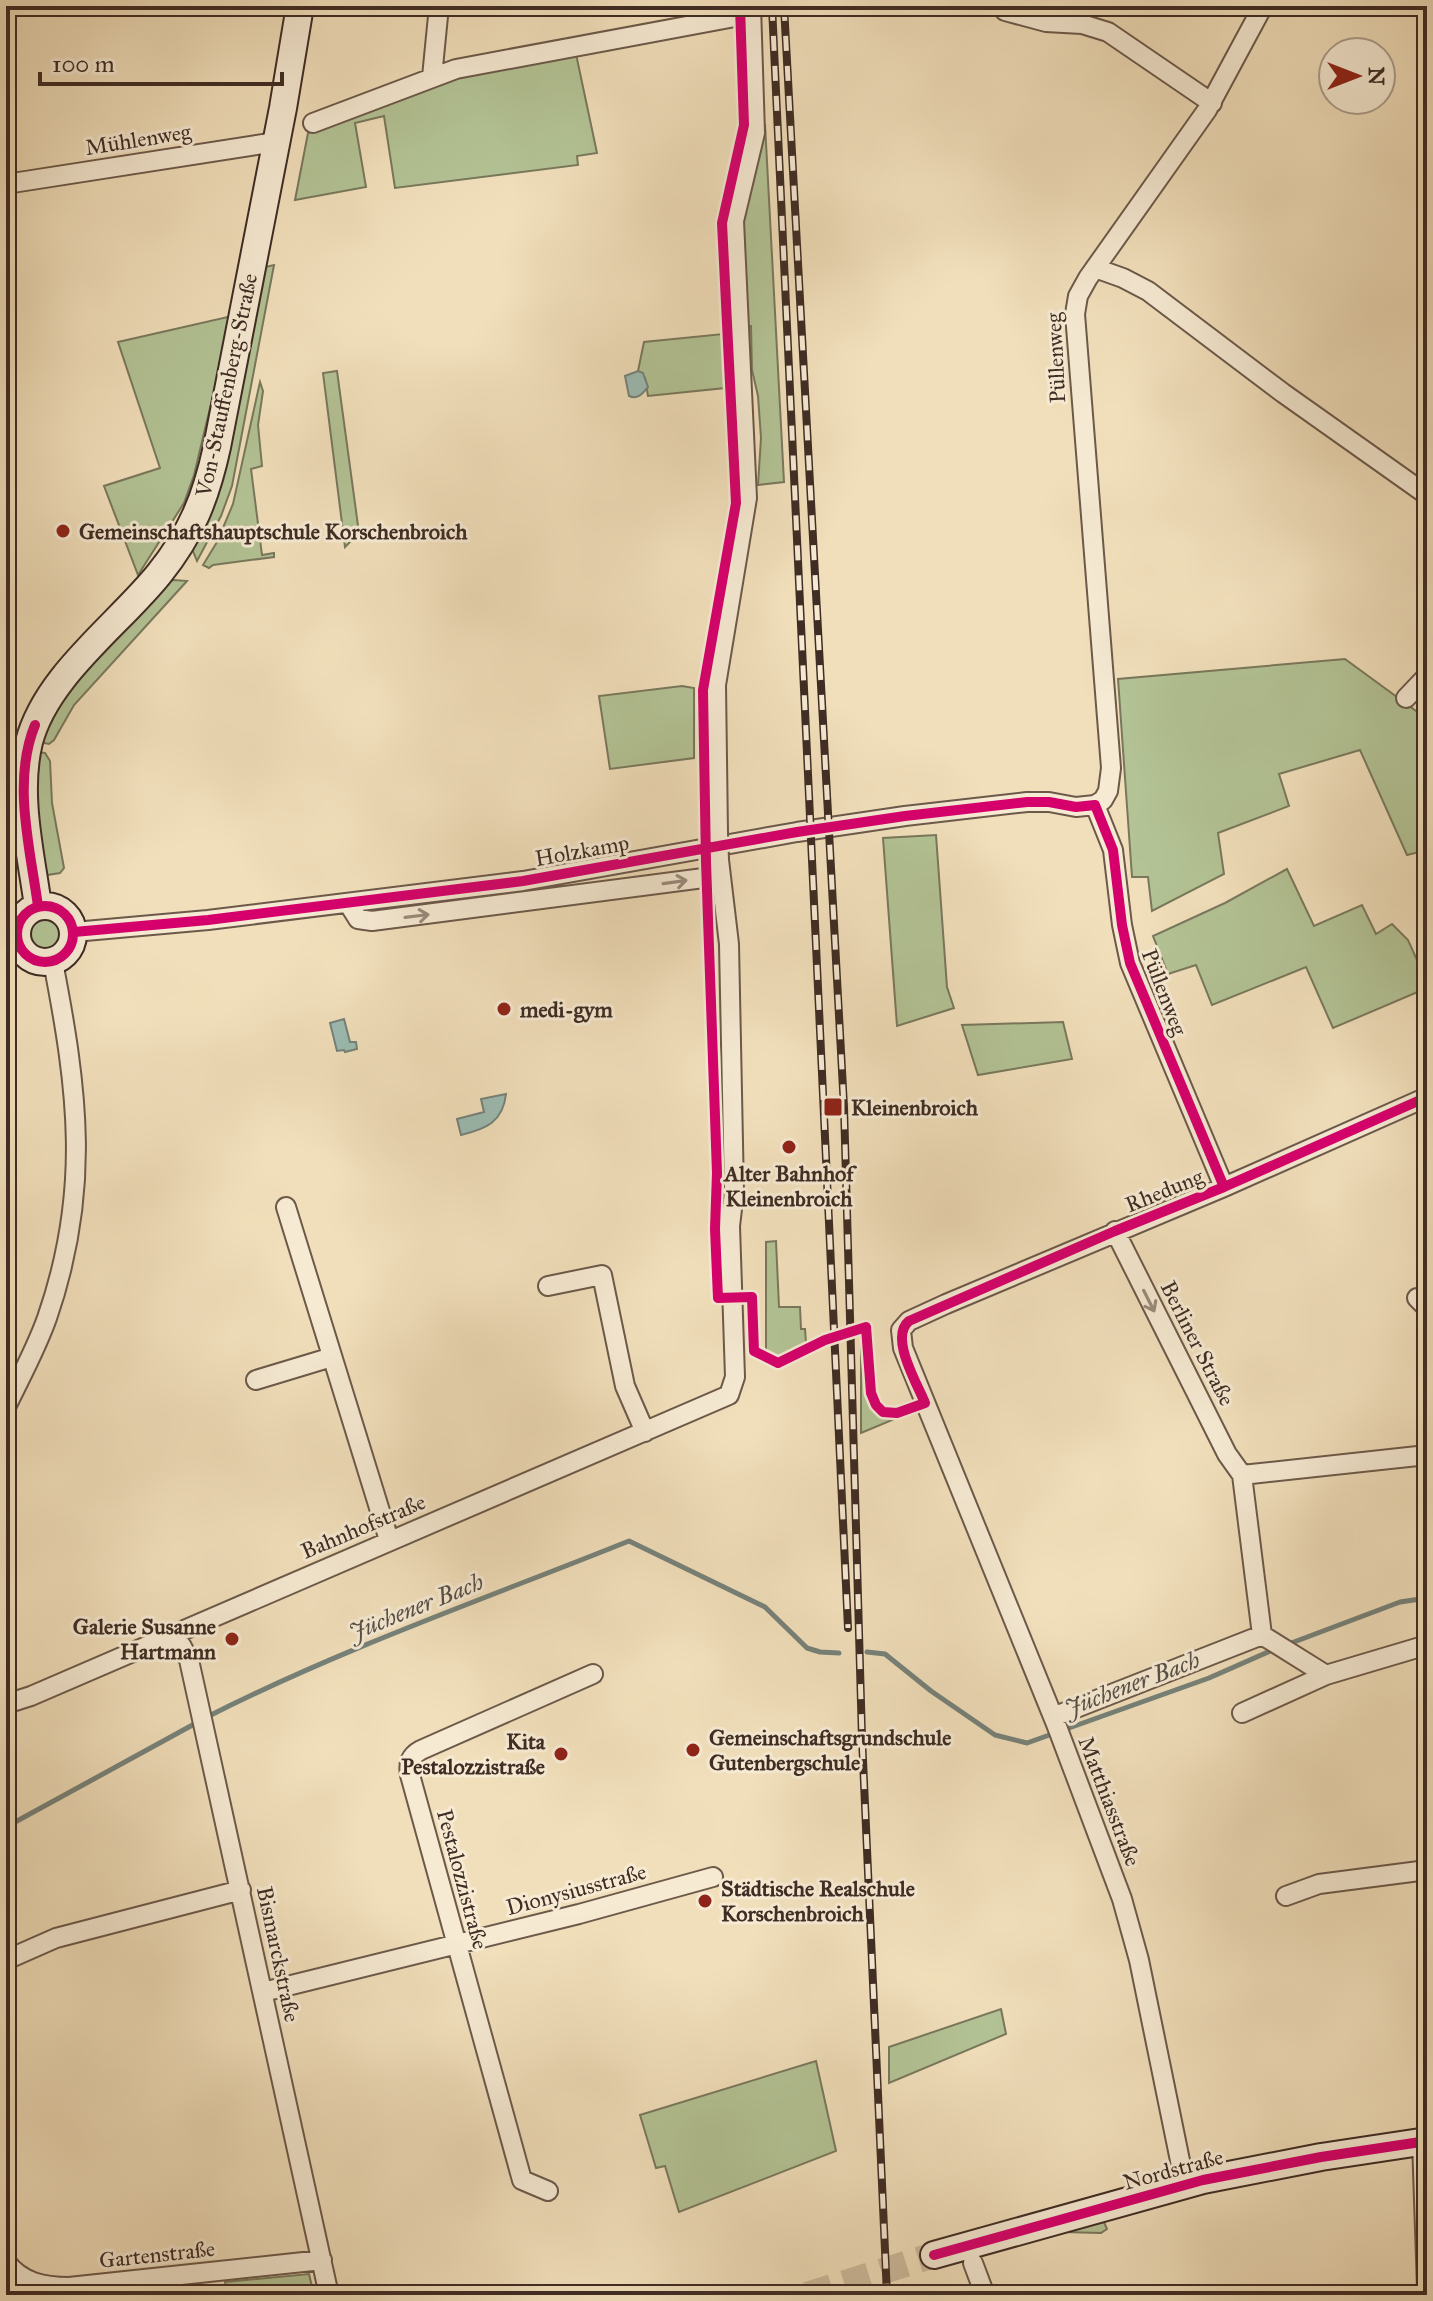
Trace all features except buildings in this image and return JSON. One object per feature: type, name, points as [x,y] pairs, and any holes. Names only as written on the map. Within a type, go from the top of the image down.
[{"type":"street","name":"Von-Stauffenberg-Straße","points":[[38,906],[24,787],[31,734],[61,682],[159,574],[184,540],[198,513],[217,447],[300,6]]},
{"type":"street","points":[[432,77],[439,6]]},
{"type":"street","name":"Püllenweg","points":[[1224,1187],[1130,963],[1123,937],[1113,850],[1095,805],[1103,800],[1108,791],[1111,768],[1075,314],[1078,296],[1095,268],[1212,103],[1263,6]]},
{"type":"street","points":[[313,123],[432,77],[480,64],[751,10],[755,133],[734,221],[747,498],[716,685],[719,868]]},
{"type":"street","points":[[1005,11],[1046,22],[1090,26],[1108,32],[1212,103]]},
{"type":"street","name":"Mühlenweg","points":[[6,184],[276,142]]},
{"type":"street","points":[[1095,268],[1148,291],[1283,393],[1427,495]]},
{"type":"street","points":[[1406,698],[1427,676]]},
{"type":"street","name":"Holzkamp","points":[[74,932],[348,903],[542,878],[797,832],[905,816],[1027,802],[1076,807],[1095,805]]},
{"type":"street","name":"Holzkamp","points":[[348,903],[358,919],[372,921],[719,868]]},
{"type":"street","name":"Bahnhofstraße","points":[[6,1704],[162,1640],[726,1396],[733,1387],[735,1377],[730,1226],[734,1192],[729,944],[719,868]]},
{"type":"street","points":[[38,906],[62,911],[74,932],[66,954],[53,962],[34,961],[26,956],[11,931],[24,915],[38,906]]},
{"type":"street","points":[[6,1407],[53,1300],[69,1237],[76,1193],[78,1136],[75,1094],[53,962]]},
{"type":"street","name":"Rhedung","points":[[914,1318],[1427,1097]]},
{"type":"street","points":[[286,1207],[389,1540]]},
{"type":"street","name":"Berliner Straße","points":[[1115,1231],[1227,1454],[1242,1475]]},
{"type":"street","points":[[548,1286],[602,1275],[625,1386],[645,1432]]},
{"type":"street","name":"Matthiasstraße","points":[[914,1318],[901,1330],[903,1348],[1054,1720],[1132,1930],[1185,2185]]},
{"type":"street","points":[[256,1380],[332,1357]]},
{"type":"street","points":[[1326,1675],[1265,1637],[1242,1475],[1427,1455]]},
{"type":"street","points":[[1054,1720],[1265,1637]]},
{"type":"street","name":"Bismarckstraße","points":[[162,1640],[178,1642],[187,1651],[329,2295]]},
{"type":"street","points":[[1242,1713],[1326,1675],[1427,1645]]},
{"type":"street","name":"Pestalozzistraße","points":[[548,2191],[522,2180],[410,1775],[410,1760],[421,1750],[593,1674]]},
{"type":"street","points":[[1286,1896],[1319,1884],[1427,1870]]},
{"type":"street","name":"Dionysiusstraße","points":[[263,1992],[579,1914],[713,1877]]},
{"type":"street","points":[[6,1960],[56,1938],[241,1890]]},
{"type":"street","points":[[1424,2141],[1427,2288]]},
{"type":"street","name":"Nordstraße","points":[[934,2255],[1185,2185],[1307,2159],[1424,2141]]},
{"type":"street","name":"Gartenstraße","points":[[6,2262],[16,2274],[32,2282],[69,2287],[322,2260]]},
{"type":"street","points":[[973,2263],[985,2295]]},
{"type":"green space","points":[[576,54],[597,153],[577,156],[578,165],[395,188],[384,116],[355,123],[366,187],[295,200],[308,133],[460,75]]},
{"type":"green space","points":[[765,124],[784,482],[758,485],[761,438],[758,396],[752,370],[751,326],[746,326],[743,228],[744,207]]},
{"type":"green space","points":[[274,265],[232,486],[221,516],[197,561],[192,549],[265,267]]},
{"type":"green space","points":[[232,316],[194,475],[184,503],[138,575],[104,486],[160,468],[118,342]]},
{"type":"green space","points":[[723,334],[725,388],[648,396],[645,378],[638,371],[644,342]]},
{"type":"green space","points":[[337,371],[359,533],[345,547],[323,373]]},
{"type":"green space","points":[[260,382],[263,391],[258,425],[262,466],[251,469],[262,555],[274,553],[274,557],[209,568],[203,565],[217,542],[233,504]]},
{"type":"green space","points":[[187,581],[74,705],[54,740],[49,744],[39,742],[48,721],[76,678],[167,582]]},
{"type":"green space","points":[[1345,659],[1427,719],[1427,850],[1407,855],[1360,750],[1279,774],[1289,806],[1218,833],[1224,874],[1152,911],[1148,877],[1132,877],[1118,679]]},
{"type":"green space","points":[[682,686],[694,688],[694,758],[610,769],[599,696]]},
{"type":"green space","points":[[36,752],[45,753],[50,761],[52,803],[64,868],[60,873],[47,875],[36,813]]},
{"type":"green space","points":[[936,835],[947,987],[954,1008],[897,1026],[883,838]]},
{"type":"green space","points":[[1287,869],[1314,926],[1362,905],[1376,934],[1392,924],[1408,940],[1427,988],[1333,1028],[1306,967],[1212,1005],[1196,965],[1168,974],[1153,936],[1225,903]]},
{"type":"green space","points":[[45,917],[57,922],[62,934],[57,946],[45,951],[33,946],[28,934],[33,922]]},
{"type":"green space","points":[[1063,1022],[1072,1059],[978,1075],[962,1025]]},
{"type":"green space","points":[[776,1241],[779,1307],[800,1307],[801,1329],[805,1329],[806,1343],[772,1359],[760,1350],[766,1349],[766,1242]]},
{"type":"green space","points":[[861,1335],[871,1406],[879,1413],[896,1415],[897,1418],[861,1433]]},
{"type":"green space","points":[[1001,2009],[1006,2034],[889,2083],[889,2047]]},
{"type":"green space","points":[[816,2061],[836,2151],[679,2212],[665,2166],[656,2168],[640,2115]]},
{"type":"green space","points":[[1103,2220],[1107,2229],[1101,2233],[1063,2232]]},
{"type":"green space","points":[[309,2274],[314,2295],[227,2295],[225,2282]]},
{"type":"water","points":[[638,371],[643,373],[648,387],[640,395],[632,397],[629,396],[625,376]]},
{"type":"water","points":[[344,1019],[350,1042],[356,1042],[357,1049],[345,1052],[337,1051],[330,1023]]},
{"type":"water","points":[[506,1094],[501,1111],[492,1123],[461,1135],[457,1119],[484,1112],[481,1099]]},
{"type":"waterway","name":"Jüchener Bach","points":[[207,1717],[310,1668],[629,1541],[765,1607],[807,1648],[839,1653]]},
{"type":"waterway","name":"Jüchener Bach","points":[[1286,1645],[1400,1602],[1427,1598]]},
{"type":"waterway","name":"Jüchener Bach","points":[[867,1652],[885,1654],[931,1691],[995,1735],[1027,1743],[1209,1678],[1277,1648]]},
{"type":"waterway","name":"Jüchener Bach","points":[[6,1827],[198,1722]]},
{"type":"tunnel","points":[[807,2295],[934,2255]]},
{"type":"railway","points":[[772,6],[848,1628]]},
{"type":"railway","points":[[784,6],[844,1107],[862,1738],[887,2295]]},
{"type":"cycle path","points":[[740,6],[744,125],[722,223],[736,503],[703,690],[718,1298],[752,1297],[754,1351],[778,1363],[825,1340],[866,1327],[871,1393],[883,1412],[897,1413],[925,1403],[903,1349],[904,1328],[909,1321],[1427,1097]]},
{"type":"cycle path","points":[[35,725],[28,746],[24,792],[27,838],[38,906]]},
{"type":"cycle path","points":[[74,932],[208,920],[523,881],[905,816],[1027,802],[1076,807],[1095,805],[1113,850],[1130,963],[1224,1187]]},
{"type":"cycle path","points":[[45,906],[65,914],[73,934],[65,954],[45,962],[25,954],[17,934],[25,914],[45,906]]},
{"type":"cycle path","points":[[934,2255],[1203,2180],[1321,2157],[1427,2141]]},
{"type":"place","name":"Gemeinschaftshauptschule Korschenbroich","points":[[63,531]]},
{"type":"place","name":"medi-gym","points":[[504,1009]]},
{"type":"place","name":"Kleinenbroich","points":[[833,1107]]},
{"type":"place","name":"Alter Bahnhof Kleinenbroich","points":[[789,1147]]},
{"type":"place","name":"Galerie Susanne Hartmann","points":[[232,1639]]},
{"type":"place","name":"Gemeinschaftsgrundschule Gutenbergschule","points":[[693,1750]]},
{"type":"place","name":"Kita Pestalozzistraße","points":[[561,1754]]},
{"type":"place","name":"Städtische Realschule Korschenbroich","points":[[705,1901]]}]
